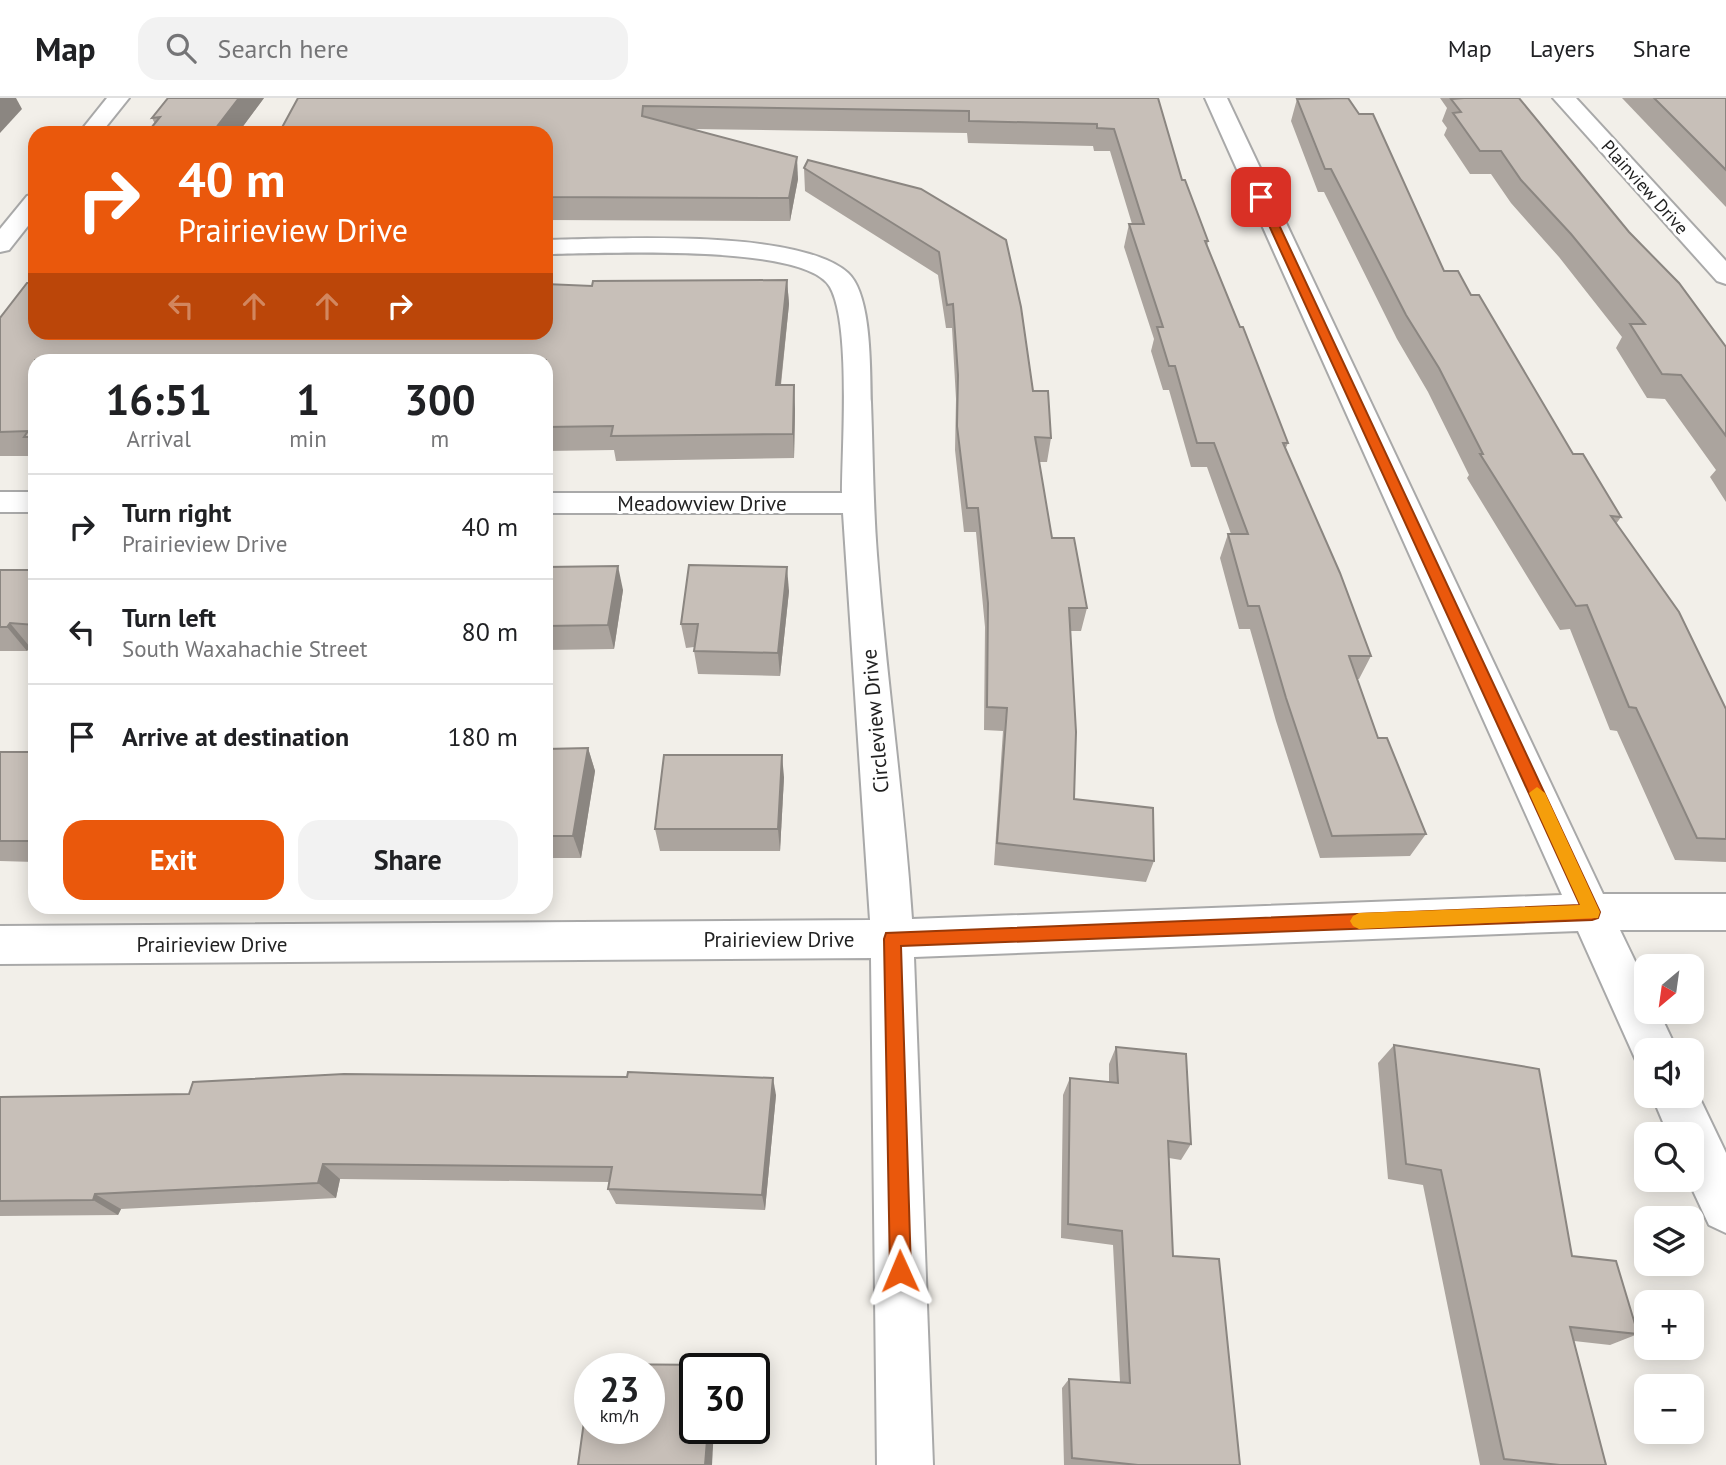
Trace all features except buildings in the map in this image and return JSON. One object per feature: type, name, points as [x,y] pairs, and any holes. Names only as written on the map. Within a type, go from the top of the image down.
[{"type":"street","points":[[96,126],[118,98]]},
{"type":"street","points":[[1216,98],[1649,1038]]},
{"type":"street","name":"Plainview Drive","points":[[1564,98],[1726,276]]},
{"type":"street","points":[[8,247],[28,213]]},
{"type":"street","name":"Circleview Drive","points":[[553,247],[696,247],[794,256],[827,270],[841,281],[853,316],[858,503],[892,939],[905,1465]]},
{"type":"street","points":[[0,502],[28,502]]},
{"type":"street","name":"Meadowview Drive","points":[[553,503],[858,503]]},
{"type":"street","name":"Prairieview Drive","points":[[0,945],[892,939],[1592,912],[1726,912]]},
{"type":"street","points":[[1680,1108],[1726,1208]]},
{"type":"slow traffic","points":[[1359,921],[1592,912],[1537,793]]},
{"type":"route","points":[[900,1271],[892,939],[1592,912],[1261,197]]}]
